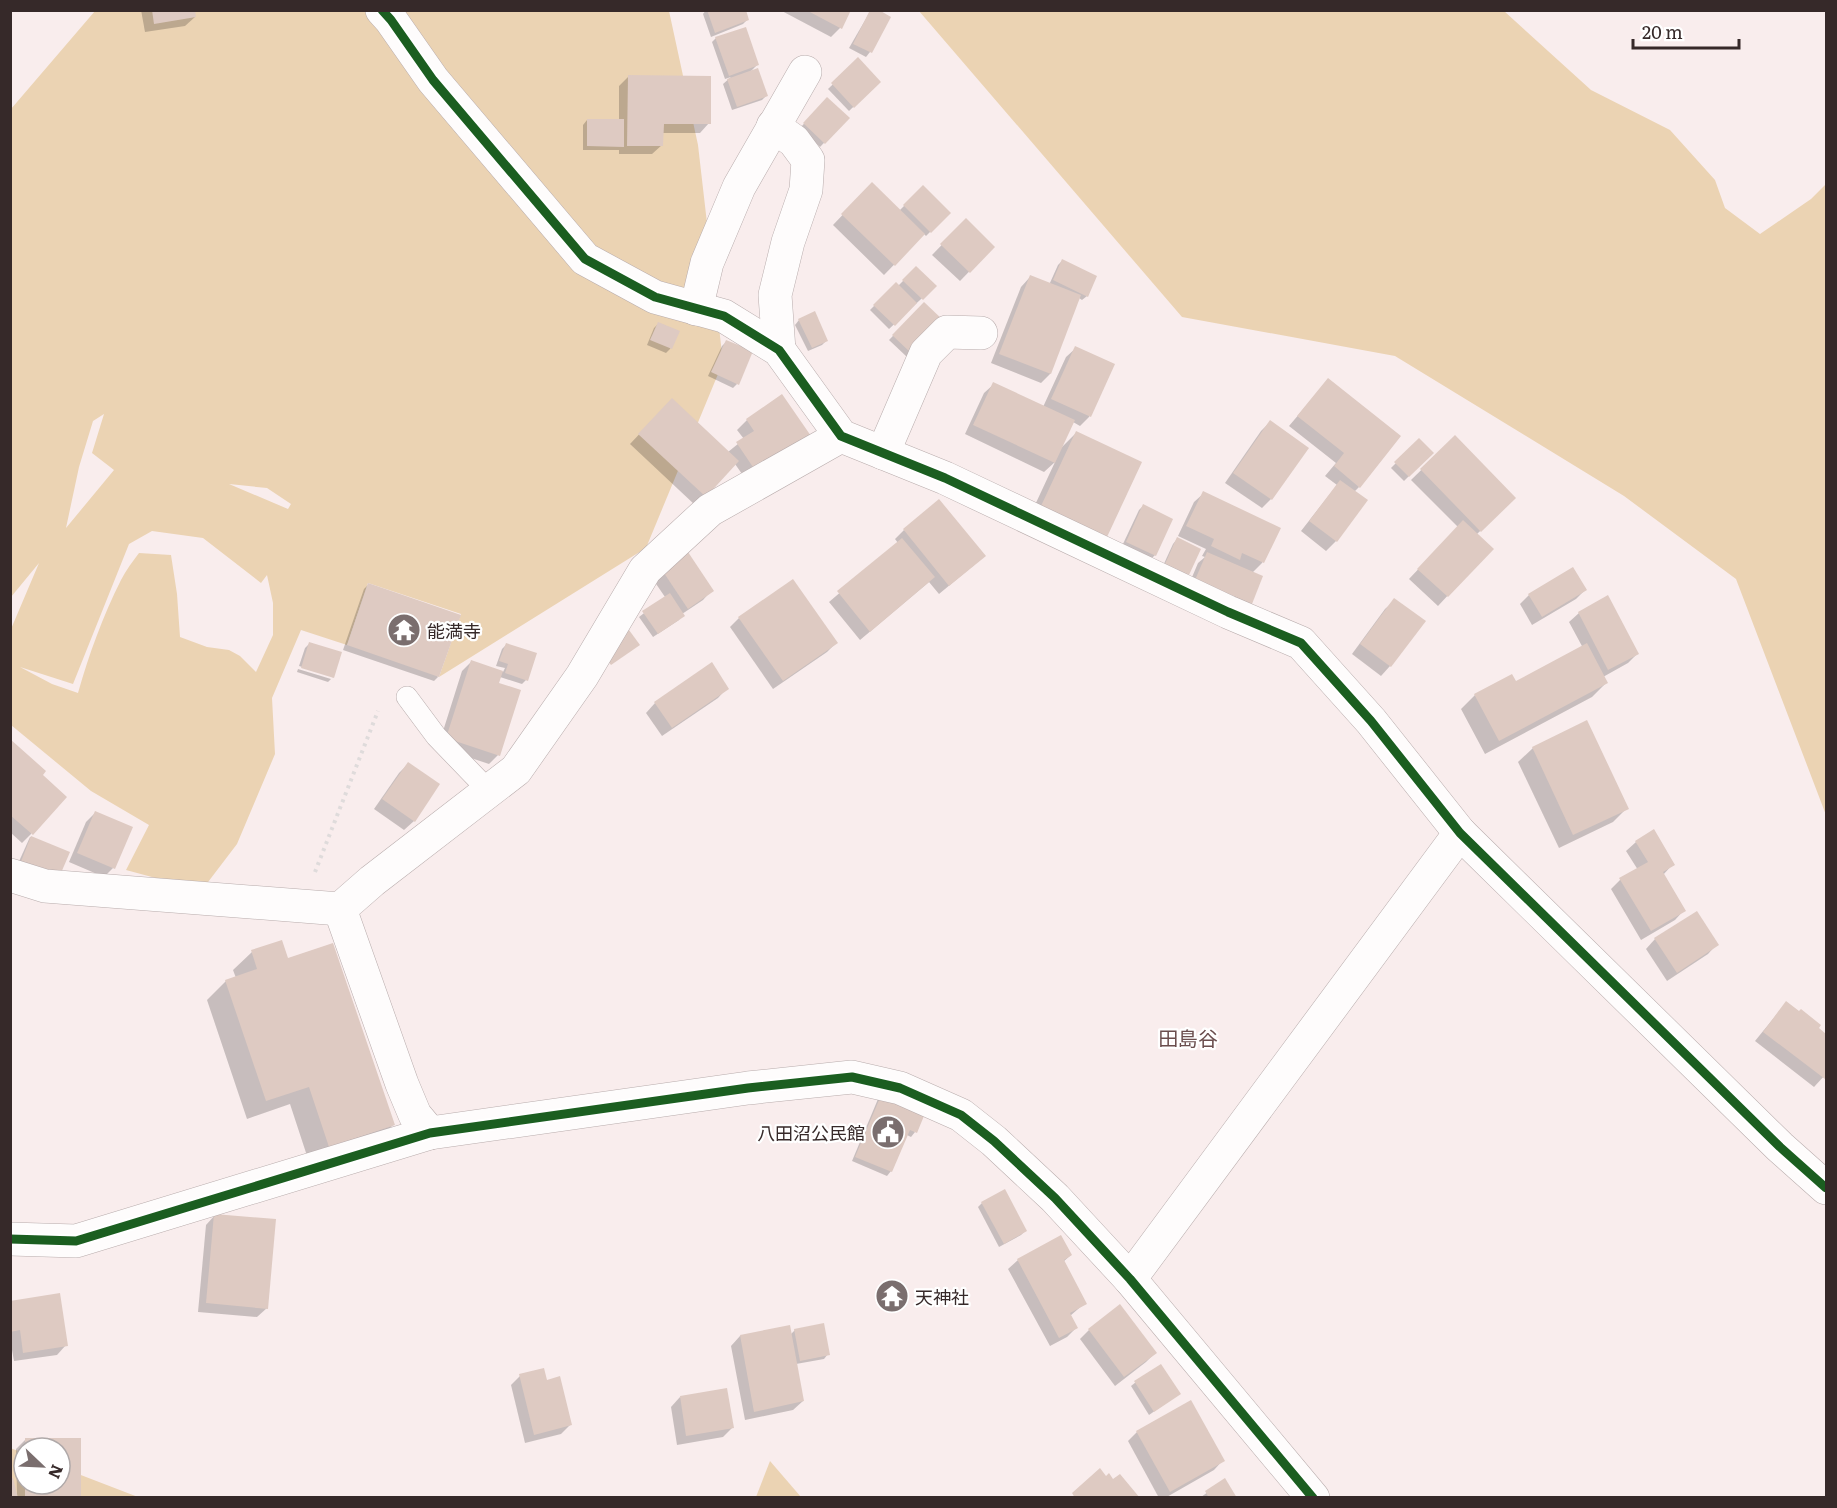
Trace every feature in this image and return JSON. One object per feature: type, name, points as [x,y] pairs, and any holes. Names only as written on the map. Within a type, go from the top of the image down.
[{"type":"street","points":[[382,10],[434,80],[585,259],[655,297],[724,316],[779,350],[841,436],[945,478],[1228,612],[1300,643],[1371,721],[1460,833],[1780,1147],[1827,1188]]},
{"type":"street","points":[[696,309],[707,262],[739,187],[805,72]]},
{"type":"street","points":[[773,126],[794,141],[808,160],[806,190],[788,242],[775,295],[779,350]]},
{"type":"street","points":[[883,453],[926,353],[947,332],[981,333]]},
{"type":"street","points":[[10,875],[45,886],[340,909],[372,881],[516,770],[582,676],[645,570],[710,510],[841,436]]},
{"type":"street","points":[[1130,1279],[1460,833]]},
{"type":"street","points":[[340,909],[402,1084],[415,1115],[430,1133]]},
{"type":"street","points":[[10,1239],[76,1241],[430,1133],[747,1088],[852,1077],[900,1088],[961,1115],[994,1141],[1054,1198],[1130,1279],[1313,1497]]},
{"type":"lane","points":[[407,697],[436,736],[489,791]]},
{"type":"path","points":[[302,906],[378,711]]},
{"type":"shaded area","points":[[95,11],[669,11],[698,145],[723,362],[646,548],[439,677],[461,614],[368,583],[347,645],[301,630],[272,698],[275,754],[237,844],[205,886],[163,880],[126,870],[149,825],[91,791],[11,725],[11,629],[39,563],[11,597],[11,109]],"holes":[[[104,414],[92,453],[114,470],[66,528],[79,467],[93,421]],[[229,484],[267,488],[291,504],[288,509]],[[152,531],[203,538],[261,583],[267,575],[273,603],[273,635],[256,672],[240,656],[229,650],[207,647],[180,637],[171,555],[139,553],[123,576],[108,607],[78,693],[52,684],[20,667],[73,684],[129,544]]]},
{"type":"shaded area","points":[[919,11],[1504,11],[1591,90],[1670,130],[1715,180],[1725,208],[1760,234],[1811,199],[1826,184],[1826,815],[1736,579],[1624,496],[1395,356],[1182,317]]},
{"type":"shaded area","points":[[10,1448],[12,1449],[12,1496],[72,1496],[72,1472],[138,1497],[11,1497]]},
{"type":"shaded area","points":[[770,1461],[801,1497],[756,1497]]},
{"type":"building","points":[[152,10],[195,10],[196,17],[154,24]]},
{"type":"building","points":[[707,10],[746,10],[749,20],[715,33]]},
{"type":"building","points":[[806,10],[851,10],[842,29]]},
{"type":"building","points":[[870,10],[879,10],[891,17],[872,53],[853,44]]},
{"type":"building","points":[[746,27],[759,65],[729,76],[715,37]]},
{"type":"building","points":[[858,57],[881,82],[854,108],[831,83]]},
{"type":"building","points":[[758,68],[768,96],[737,107],[727,79]]},
{"type":"building","points":[[628,75],[711,76],[711,124],[664,124],[663,146],[627,146]]},
{"type":"building","points":[[827,97],[850,118],[825,144],[803,123]]},
{"type":"building","points":[[587,119],[624,119],[624,147],[587,146]]},
{"type":"building","points":[[872,182],[925,234],[895,266],[841,214]]},
{"type":"building","points":[[923,185],[951,213],[931,233],[903,205]]},
{"type":"building","points":[[966,218],[995,247],[970,273],[940,244]]},
{"type":"building","points":[[1062,259],[1097,276],[1088,297],[1053,280]]},
{"type":"building","points":[[916,266],[937,286],[923,300],[902,280]]},
{"type":"building","points":[[1030,275],[1081,295],[1051,374],[999,354]]},
{"type":"building","points":[[896,282],[917,303],[895,326],[873,305]]},
{"type":"building","points":[[924,302],[944,321],[912,354],[892,335]]},
{"type":"building","points":[[815,311],[828,341],[812,348],[798,319]]},
{"type":"building","points":[[658,322],[680,331],[672,349],[650,340]]},
{"type":"building","points":[[726,340],[753,351],[739,385],[711,372]]},
{"type":"building","points":[[1075,346],[1115,364],[1091,417],[1051,399]]},
{"type":"building","points":[[1328,378],[1401,436],[1360,488],[1334,466],[1344,453],[1297,416]]},
{"type":"building","points":[[993,382],[1075,420],[1055,463],[973,425]]},
{"type":"building","points":[[782,394],[811,436],[757,473],[736,442],[754,431],[746,419]]},
{"type":"building","points":[[672,398],[739,461],[706,497],[638,434]]},
{"type":"building","points":[[1270,420],[1309,448],[1272,500],[1233,473]]},
{"type":"building","points":[[1076,431],[1142,462],[1107,537],[1041,506]]},
{"type":"building","points":[[1455,435],[1516,498],[1481,532],[1420,469]]},
{"type":"building","points":[[1419,438],[1434,453],[1409,477],[1394,462]]},
{"type":"building","points":[[1340,480],[1368,500],[1337,542],[1309,521]]},
{"type":"building","points":[[1203,491],[1281,528],[1264,563],[1242,553],[1240,560],[1211,546],[1214,539],[1186,526]]},
{"type":"building","points":[[939,499],[986,556],[949,586],[903,529]]},
{"type":"building","points":[[1143,504],[1173,519],[1156,556],[1126,542]]},
{"type":"building","points":[[1463,520],[1494,549],[1448,597],[1417,569]]},
{"type":"building","points":[[1177,537],[1201,549],[1189,575],[1165,564]]},
{"type":"building","points":[[902,538],[935,577],[870,632],[837,591]]},
{"type":"building","points":[[684,546],[714,591],[688,609],[658,564]]},
{"type":"building","points":[[1207,552],[1263,576],[1252,604],[1195,580]]},
{"type":"building","points":[[1573,567],[1587,590],[1542,617],[1528,594]]},
{"type":"building","points":[[793,579],[838,643],[783,681],[738,617]]},
{"type":"building","name":"能満寺","points":[[368,583],[461,615],[439,677],[347,645]]},
{"type":"building","points":[[670,593],[685,616],[658,634],[642,611]]},
{"type":"building","points":[[1608,595],[1639,654],[1608,670],[1578,612]]},
{"type":"building","points":[[1394,598],[1426,621],[1391,667],[1360,644]]},
{"type":"building","points":[[629,630],[640,645],[611,665],[600,650]]},
{"type":"building","points":[[309,642],[342,652],[334,678],[301,668]]},
{"type":"building","points":[[506,643],[537,653],[528,681],[505,673],[508,664],[499,661]]},
{"type":"building","points":[[1587,643],[1608,683],[1499,741],[1474,694],[1512,674],[1516,681]]},
{"type":"building","points":[[471,660],[503,671],[499,683],[521,690],[500,756],[446,738]]},
{"type":"building","points":[[712,662],[729,689],[672,728],[654,702]]},
{"type":"building","points":[[1587,720],[1629,809],[1573,835],[1532,747]]},
{"type":"building","points":[[10,739],[46,771],[43,775],[67,797],[33,835],[10,815]]},
{"type":"building","points":[[408,762],[440,784],[415,822],[382,799]]},
{"type":"building","points":[[95,811],[133,827],[115,869],[77,853]]},
{"type":"building","points":[[1654,829],[1675,865],[1663,872],[1686,911],[1651,931],[1619,878],[1648,862],[1635,841]]},
{"type":"building","points":[[31,836],[70,852],[58,880],[20,864]]},
{"type":"building","points":[[1697,911],[1719,945],[1677,973],[1654,938]]},
{"type":"building","points":[[282,940],[288,958],[333,943],[395,1125],[329,1147],[309,1087],[266,1101],[225,980],[257,969],[251,950]]},
{"type":"building","points":[[1786,1001],[1799,1011],[1801,1009],[1821,1025],[1819,1028],[1826,1034],[1825,1079],[1763,1032]]},
{"type":"building","name":"八田沼公民館","points":[[882,1093],[926,1111],[917,1133],[910,1130],[892,1172],[855,1157]]},
{"type":"building","points":[[1005,1189],[1027,1231],[1004,1244],[981,1202]]},
{"type":"building","points":[[214,1214],[276,1219],[268,1309],[206,1303]]},
{"type":"building","points":[[1061,1235],[1072,1255],[1064,1260],[1087,1304],[1070,1313],[1078,1328],[1059,1338],[1017,1259]]},
{"type":"building","points":[[60,1293],[68,1346],[23,1353],[20,1330],[10,1332],[10,1301]]},
{"type":"building","points":[[1120,1304],[1157,1353],[1124,1377],[1088,1329]]},
{"type":"building","points":[[824,1323],[830,1355],[800,1361],[794,1329]]},
{"type":"building","points":[[790,1325],[804,1401],[754,1412],[740,1335]]},
{"type":"building","points":[[1161,1364],[1181,1394],[1154,1412],[1134,1381]]},
{"type":"building","points":[[544,1368],[547,1380],[560,1376],[572,1425],[534,1435],[519,1374]]},
{"type":"building","points":[[727,1388],[734,1428],[686,1436],[680,1396]]},
{"type":"building","points":[[1191,1400],[1225,1461],[1170,1492],[1136,1431]]},
{"type":"building","points":[[72,1438],[81,1438],[81,1498],[25,1498],[25,1496],[72,1496]]},
{"type":"building","points":[[1100,1468],[1106,1476],[1109,1473],[1113,1479],[1120,1474],[1140,1498],[1075,1498],[1072,1493]]},
{"type":"building","points":[[12,1478],[12,1496],[18,1498],[10,1498],[10,1479]]},
{"type":"building","points":[[1225,1478],[1237,1498],[1209,1498],[1205,1491]]},
{"type":"cycle path","points":[[382,10],[433,80],[585,259],[655,297],[724,316],[779,350],[841,436],[945,478],[1228,612],[1301,643],[1371,721],[1460,833],[1780,1147],[1826,1188]]},
{"type":"cycle path","points":[[10,1239],[76,1241],[430,1133],[748,1088],[852,1077],[900,1088],[961,1115],[994,1141],[1055,1198],[1130,1279],[1313,1498]]},
{"type":"place","name":"能満寺","points":[[404,630]]},
{"type":"place","name":"八田沼公民館","points":[[888,1132]]},
{"type":"place","name":"天神社","points":[[892,1296]]},
{"type":"district","name":"田島谷","points":[[1188,1037]]}]
